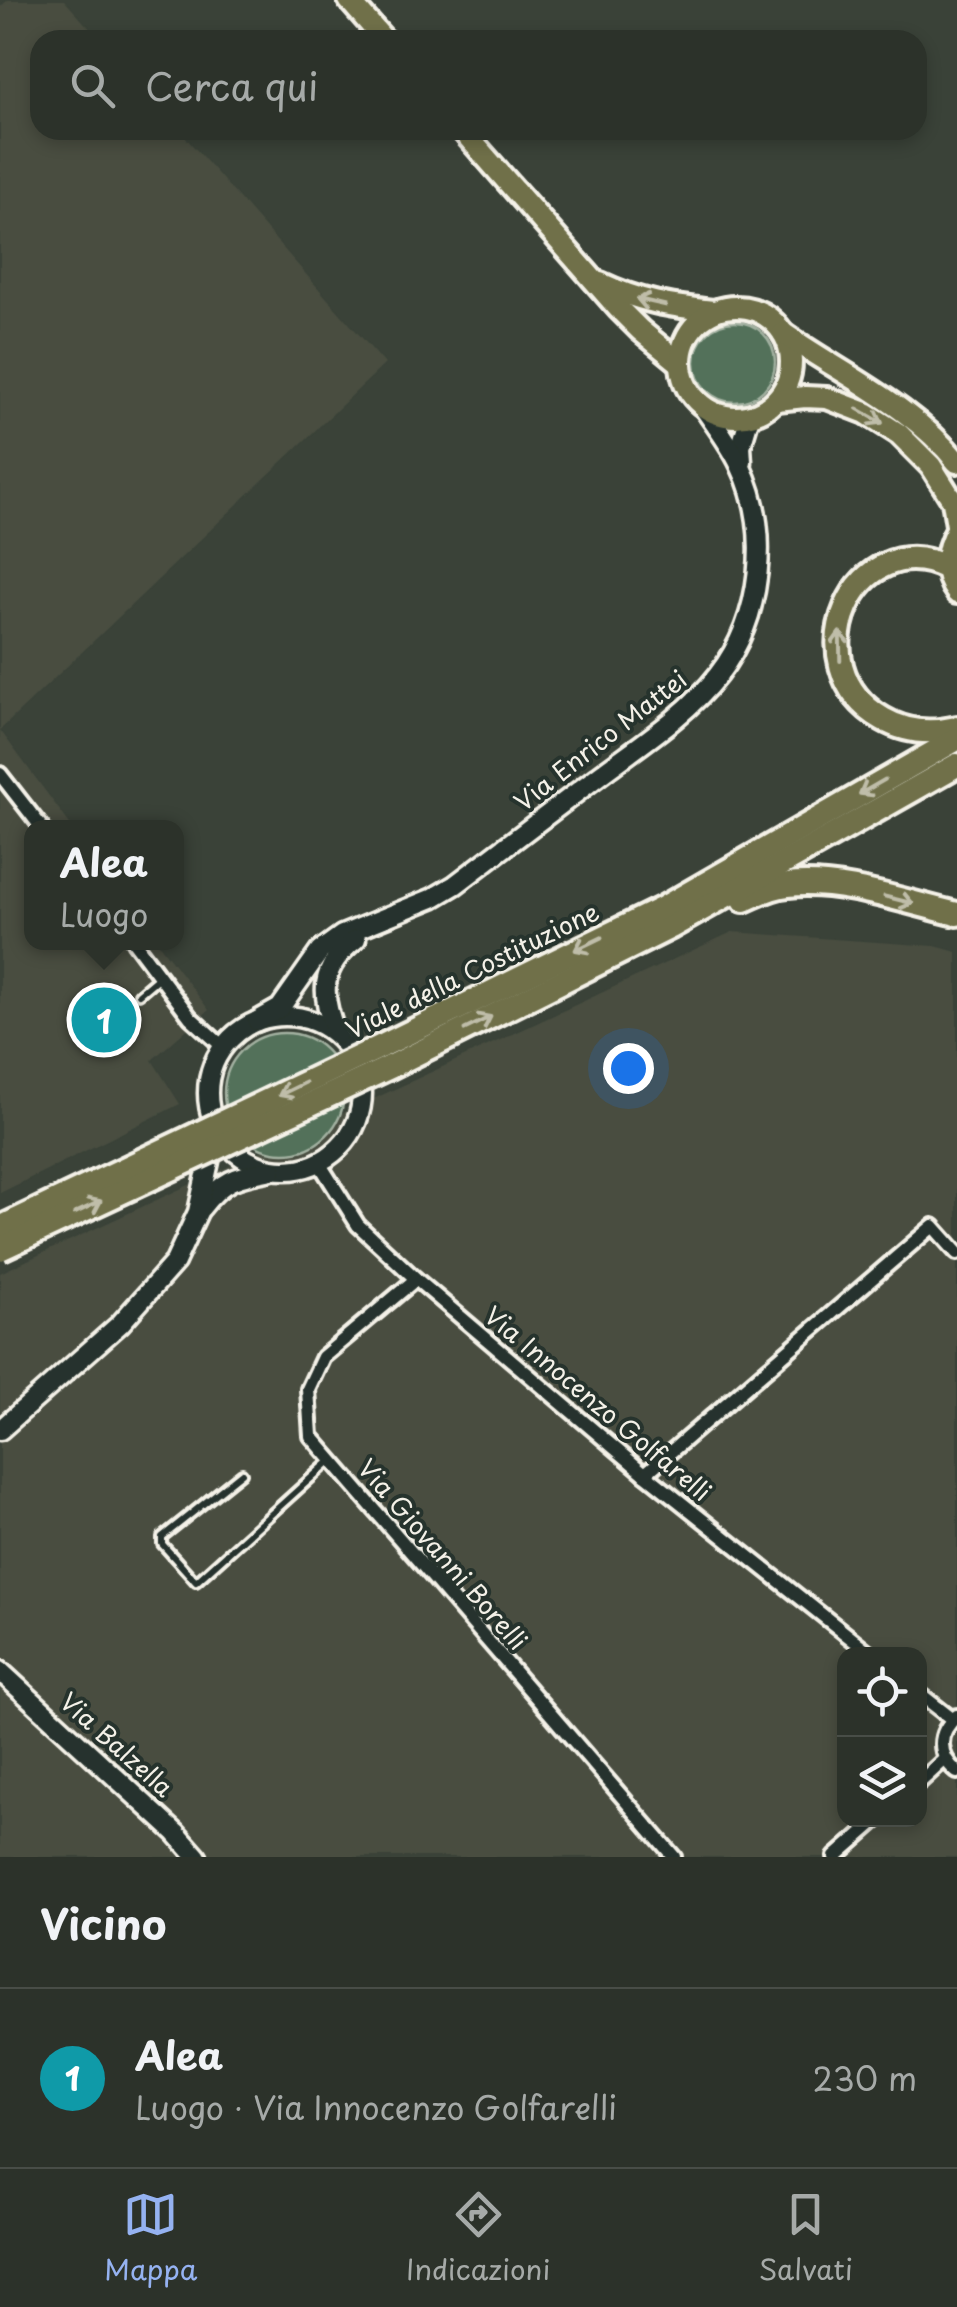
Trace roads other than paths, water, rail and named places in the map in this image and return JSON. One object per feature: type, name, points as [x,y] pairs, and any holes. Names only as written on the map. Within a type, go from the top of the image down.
[{"type":"highway","points":[[947,568],[930,560],[914,559],[891,563],[873,572],[859,585],[841,618],[839,658],[846,680],[870,712],[911,730],[935,732],[957,728]]},
{"type":"highway","name":"Viale della Costituzione","points":[[0,1249],[385,1057],[663,908],[957,739]]},
{"type":"highway","points":[[385,1057],[671,927],[957,765]]},
{"type":"highway","points":[[671,927],[702,920],[768,889],[788,884],[833,886],[957,914]]},
{"type":"highway","name":"Viale della Costituzione","points":[[0,1228],[385,1057]]},
{"type":"main road","points":[[349,0],[375,30]]},
{"type":"main road","points":[[471,140],[593,280],[640,330],[680,363]]},
{"type":"main road","points":[[593,280],[656,304],[713,311]]},
{"type":"main road","points":[[783,333],[790,350],[791,368],[786,385],[764,410],[734,418],[703,407],[691,395],[680,363],[688,332],[713,311],[744,307],[760,312],[783,333],[912,418],[957,462]]},
{"type":"main road","points":[[776,400],[827,398],[866,413],[898,434],[931,466],[953,501],[957,527],[950,540],[947,568],[957,593]]},
{"type":"street","points":[[703,407],[742,468]]},
{"type":"street","points":[[742,468],[740,446],[750,416]]},
{"type":"street","name":"Via Enrico Mattei","points":[[256,1021],[280,1008],[320,952],[342,936],[433,898],[455,884],[664,726],[718,675],[746,624],[758,567],[755,516],[742,468]]},
{"type":"street","points":[[0,774],[36,820]]},
{"type":"street","name":"Via Enrico Mattei","points":[[337,1036],[326,1010],[331,966],[340,952],[378,923]]},
{"type":"street","points":[[140,950],[190,1017],[222,1047]]},
{"type":"street","points":[[198,1212],[215,1190],[234,1178],[320,1163],[351,1134],[360,1114],[360,1072],[351,1052],[337,1036],[299,1017],[256,1021],[232,1036],[212,1066],[208,1086],[209,1108],[216,1128],[230,1147],[250,1162],[272,1170]]},
{"type":"street","points":[[0,1430],[120,1324],[176,1262],[198,1212],[216,1128]]},
{"type":"street","name":"Via Innocenzo Golfarelli","points":[[320,1163],[358,1225],[416,1279],[645,1474],[862,1647]]},
{"type":"street","points":[[645,1474],[933,1226],[957,1253]]},
{"type":"street","name":"Via Giovanni Borelli","points":[[416,1279],[322,1357],[308,1389],[311,1436],[674,1857]]},
{"type":"street","name":"Via Balzella","points":[[0,1672],[176,1833],[196,1857]]},
{"type":"street","points":[[927,1699],[954,1718],[945,1728],[942,1749],[957,1772]]},
{"type":"street","points":[[927,1776],[945,1759]]},
{"type":"street","points":[[834,1857],[869,1827]]},
{"type":"lane","points":[[138,994],[160,976]]},
{"type":"lane","points":[[242,1474],[162,1537],[162,1544],[196,1582],[332,1460]]},
{"type":"place","name":"Alea","points":[[104,1020]]}]
